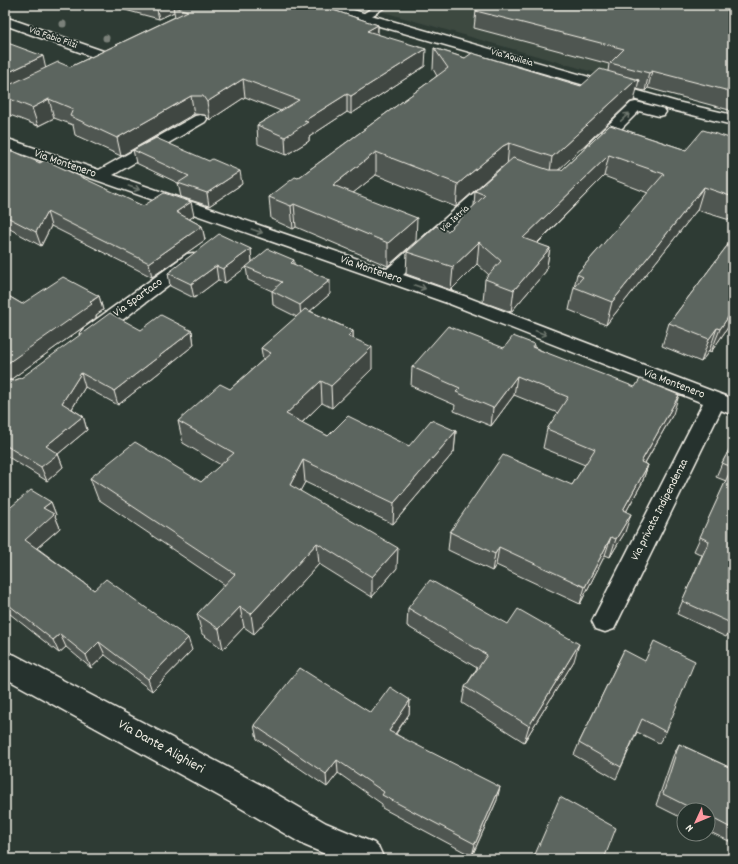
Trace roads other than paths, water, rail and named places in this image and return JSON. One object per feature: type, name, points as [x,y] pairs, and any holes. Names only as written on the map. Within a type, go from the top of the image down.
[{"type":"street","name":"Via Aquileia","points":[[300,5],[328,12],[344,9],[364,17],[674,106],[733,120]]},
{"type":"street","name":"Via Fabio Filzi","points":[[5,21],[101,54]]},
{"type":"street","points":[[80,65],[114,48]]},
{"type":"street","points":[[580,160],[636,106],[685,119],[704,120]]},
{"type":"street","name":"Via Aquileia","points":[[674,106],[704,120],[733,130]]},
{"type":"street","points":[[100,176],[200,119]]},
{"type":"street","name":"Via Montenero","points":[[5,143],[457,300],[724,404]]},
{"type":"street","name":"Via Istria","points":[[390,277],[507,172]]},
{"type":"street","name":"Via Spartaco","points":[[75,344],[239,224]]},
{"type":"street","name":"Via privata Indipendenza","points":[[605,621],[724,404]]},
{"type":"street","name":"Via Dante Alighieri","points":[[5,664],[230,785],[315,834],[363,854],[368,859]]},
{"type":"street","name":"Via Dante Alighieri","points":[[315,834],[338,859]]},
{"type":"lane","points":[[364,17],[383,5]]}]
